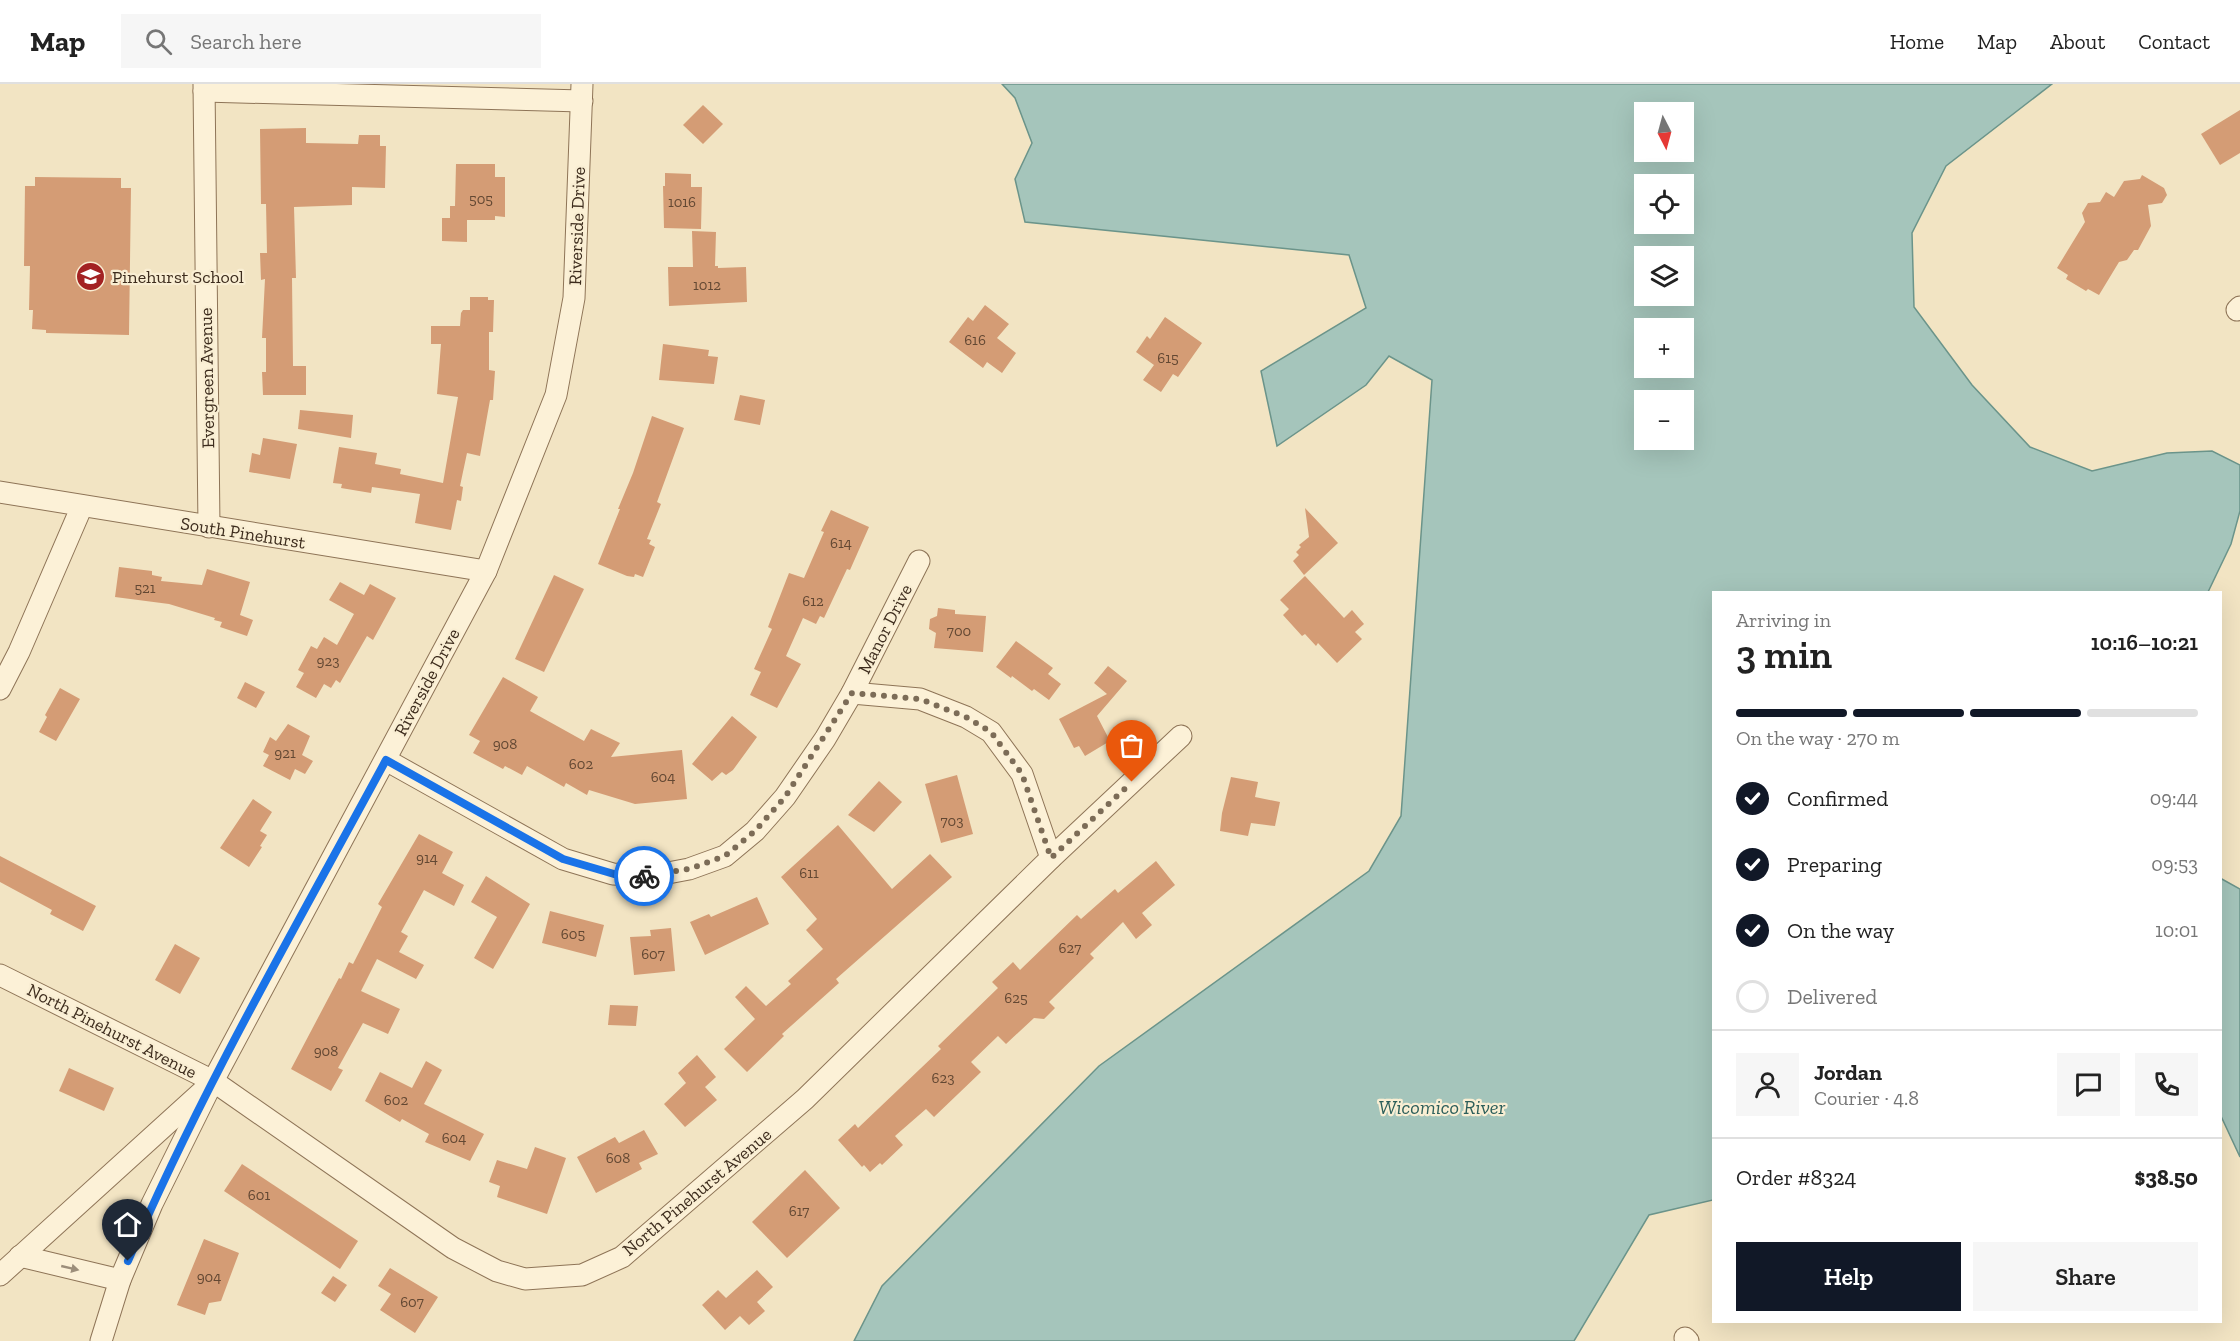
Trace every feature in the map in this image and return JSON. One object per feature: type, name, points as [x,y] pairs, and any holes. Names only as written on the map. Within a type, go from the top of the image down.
[{"type":"street","points":[[204,88],[582,93]]},
{"type":"street","name":"Evergreen Avenue","points":[[204,88],[209,527]]},
{"type":"street","name":"Riverside Drive","points":[[101,1341],[120,1280],[152,1204],[213,1081],[486,571],[556,395],[574,298],[582,93]]},
{"type":"street","name":"South Pinehurst","points":[[0,492],[486,571]]},
{"type":"street","points":[[0,689],[82,506]]},
{"type":"street","name":"Manor Drive","points":[[386,760],[563,859],[614,874],[652,876],[689,869],[725,856],[755,831],[785,797],[852,693],[919,561]]},
{"type":"street","points":[[852,693],[920,699],[966,717],[991,732],[1022,774],[1051,858]]},
{"type":"street","name":"North Pinehurst Avenue","points":[[0,975],[213,1081],[453,1248],[497,1271],[525,1279],[582,1275],[622,1257],[805,1099],[1051,858],[1181,736]]},
{"type":"street","points":[[0,1275],[213,1081]]},
{"type":"street","points":[[21,1256],[120,1280]]},
{"type":"water","name":"Wicomico River","points":[[1002,84],[2052,84],[1946,166],[1912,233],[1914,307],[1972,385],[2030,447],[2092,471],[2167,453],[2212,451],[2240,465],[2240,511],[2231,544],[2208,591],[1712,591],[1712,1200],[1649,1215],[1574,1341],[854,1341],[882,1286],[1099,1066],[1369,871],[1401,816],[1432,380],[1389,356],[1366,385],[1277,446],[1261,371],[1366,308],[1349,255],[1025,222],[1015,179],[1032,143],[1015,98]]},
{"type":"water","points":[[2222,879],[2240,889],[2240,1157],[2222,1118]]},
{"type":"building","points":[[703,105],[723,124],[703,144],[683,125]]},
{"type":"building","points":[[2240,110],[2240,153],[2220,165],[2201,134]]},
{"type":"building","points":[[306,128],[306,143],[358,144],[359,135],[380,135],[380,146],[386,146],[385,188],[352,187],[352,205],[294,207],[296,278],[292,278],[293,366],[306,366],[306,395],[263,395],[262,372],[266,372],[266,338],[262,338],[265,279],[261,280],[260,253],[267,253],[266,204],[261,204],[260,129]]},
{"type":"building","points":[[456,164],[495,164],[495,177],[505,177],[505,217],[495,216],[495,220],[467,220],[467,242],[442,241],[442,218],[450,218],[450,206],[455,206]]},
{"type":"building","points":[[665,173],[691,174],[691,187],[702,187],[701,229],[664,228]]},
{"type":"building","points":[[2142,175],[2164,188],[2167,195],[2162,203],[2148,205],[2151,226],[2138,250],[2134,250],[2127,260],[2119,262],[2099,295],[2088,289],[2086,291],[2066,279],[2068,275],[2057,268],[2085,222],[2082,213],[2088,203],[2100,202],[2106,192],[2114,197],[2124,181],[2140,179]]},
{"type":"building","points":[[35,177],[121,178],[121,188],[131,188],[129,335],[46,333],[46,330],[32,329],[33,310],[29,310],[30,266],[24,266],[25,186],[35,186]]},
{"type":"building","points":[[692,231],[716,232],[715,266],[718,268],[746,267],[747,302],[669,306],[668,267],[693,267]]},
{"type":"building","points":[[470,297],[488,297],[488,300],[494,300],[493,332],[489,332],[489,370],[495,371],[493,400],[490,400],[480,456],[467,453],[460,486],[463,487],[461,501],[457,500],[451,530],[415,523],[420,494],[372,487],[371,493],[341,488],[342,484],[333,483],[339,447],[377,453],[375,464],[401,469],[400,474],[443,483],[458,397],[437,394],[441,344],[431,344],[431,326],[460,326],[461,313],[463,310],[470,310]]},
{"type":"building","points":[[985,305],[1009,324],[997,338],[1016,353],[1002,373],[987,362],[983,368],[949,342],[968,317],[973,321]]},
{"type":"building","points":[[1165,317],[1202,343],[1178,377],[1173,374],[1161,392],[1143,380],[1154,365],[1136,352],[1147,336],[1150,339]]},
{"type":"building","points":[[663,344],[709,350],[708,356],[718,357],[714,384],[659,380]]},
{"type":"building","points":[[740,395],[765,400],[760,425],[734,420]]},
{"type":"building","points":[[300,410],[353,415],[351,438],[298,429]]},
{"type":"building","points":[[652,416],[684,428],[657,502],[661,504],[647,539],[651,540],[649,544],[655,547],[643,577],[635,574],[634,577],[598,564],[620,509],[618,509]]},
{"type":"building","points":[[263,438],[297,444],[290,479],[249,472],[252,453],[260,455]]},
{"type":"building","points":[[1305,508],[1338,543],[1304,575],[1293,561],[1299,555],[1296,552],[1301,547],[1299,545],[1309,537]]},
{"type":"building","points":[[831,510],[869,527],[850,570],[847,569],[824,618],[820,616],[816,624],[803,618],[786,656],[801,664],[777,708],[750,695],[761,672],[754,669],[772,629],[768,627],[789,573],[804,578]]},
{"type":"building","points":[[119,567],[152,571],[152,575],[162,577],[161,581],[202,585],[207,569],[250,582],[240,615],[253,620],[247,636],[220,627],[222,622],[214,620],[215,618],[169,604],[115,597]]},
{"type":"building","points":[[554,575],[584,589],[544,672],[515,659]]},
{"type":"building","points":[[1305,576],[1344,618],[1352,610],[1364,624],[1355,632],[1362,639],[1337,663],[1318,643],[1316,646],[1305,634],[1302,636],[1283,615],[1289,609],[1280,600]]},
{"type":"building","points":[[340,582],[364,595],[370,584],[396,598],[373,640],[367,636],[340,683],[336,680],[331,688],[324,684],[316,698],[296,687],[304,673],[298,670],[311,646],[317,649],[324,637],[337,645],[354,614],[329,600]]},
{"type":"building","points":[[938,608],[955,610],[955,614],[986,616],[983,652],[934,648],[936,633],[929,629],[930,619],[937,616]]},
{"type":"building","points":[[1016,641],[1053,668],[1048,674],[1061,684],[1049,700],[996,667]]},
{"type":"building","points":[[1108,666],[1127,681],[1097,716],[1110,741],[1085,756],[1079,746],[1074,748],[1059,719],[1107,694],[1094,683]]},
{"type":"building","points":[[503,677],[538,697],[530,711],[584,741],[591,729],[620,743],[611,757],[682,750],[687,799],[635,804],[589,790],[587,795],[566,783],[564,787],[527,766],[522,775],[505,766],[503,769],[473,753],[480,741],[469,735]]},
{"type":"building","points":[[245,682],[265,692],[256,708],[237,698]]},
{"type":"building","points":[[60,688],[80,699],[56,741],[39,732],[47,717],[45,715]]},
{"type":"building","points":[[732,716],[757,737],[733,770],[726,775],[722,772],[712,781],[692,764]]},
{"type":"building","points":[[288,724],[310,736],[302,755],[313,761],[305,774],[295,769],[290,780],[263,766],[269,755],[263,752],[270,737],[276,741]]},
{"type":"building","points":[[957,775],[973,834],[941,843],[925,784]]},
{"type":"building","points":[[1231,777],[1258,782],[1255,797],[1280,802],[1275,826],[1251,823],[1248,836],[1220,831]]},
{"type":"building","points":[[879,781],[902,802],[874,832],[848,815]]},
{"type":"building","points":[[253,799],[272,812],[260,831],[267,835],[260,846],[262,847],[249,867],[220,848]]},
{"type":"building","points":[[838,825],[892,889],[930,854],[952,877],[836,979],[839,983],[782,1034],[784,1036],[747,1072],[724,1049],[755,1019],[735,997],[746,986],[766,1006],[791,984],[788,981],[823,949],[806,930],[817,919],[781,877]]},
{"type":"building","points":[[419,834],[453,852],[442,873],[464,885],[454,906],[424,890],[401,932],[408,936],[399,952],[424,965],[416,979],[377,959],[361,991],[400,1009],[388,1034],[363,1023],[338,1068],[343,1070],[331,1091],[291,1069],[339,978],[341,979],[349,962],[353,964],[382,907],[378,904]]},
{"type":"building","points":[[0,856],[96,906],[83,931],[50,914],[52,910],[0,882]]},
{"type":"building","points":[[1156,861],[1175,885],[1142,913],[1152,925],[1136,939],[1123,922],[1090,954],[1094,958],[1049,1002],[1055,1008],[1044,1019],[1034,1018],[1006,1044],[998,1036],[971,1062],[981,1072],[934,1117],[926,1109],[895,1136],[903,1145],[882,1165],[880,1163],[870,1172],[864,1165],[862,1167],[838,1140],[855,1124],[858,1128],[941,1049],[938,1046],[998,988],[992,982],[1013,962],[1020,970],[1077,915],[1081,919],[1115,889],[1118,893]]},
{"type":"building","points":[[486,876],[530,904],[493,969],[474,958],[497,917],[471,902]]},
{"type":"building","points":[[757,897],[769,924],[705,955],[690,922],[709,914],[711,917]]},
{"type":"building","points":[[550,911],[604,925],[596,957],[542,943]]},
{"type":"building","points":[[671,928],[675,971],[634,975],[630,937],[651,936],[650,930]]},
{"type":"building","points":[[175,944],[200,958],[180,994],[155,980]]},
{"type":"building","points":[[610,1005],[638,1006],[636,1026],[608,1025]]},
{"type":"building","points":[[697,1055],[716,1077],[705,1087],[717,1100],[685,1127],[664,1104],[686,1083],[678,1073]]},
{"type":"building","points":[[426,1061],[442,1070],[424,1104],[484,1134],[470,1161],[425,1142],[429,1134],[402,1119],[400,1122],[365,1101],[380,1072],[412,1088]]},
{"type":"building","points":[[69,1068],[114,1088],[104,1111],[59,1091]]},
{"type":"building","points":[[644,1130],[658,1154],[639,1163],[642,1169],[596,1193],[577,1157],[615,1137],[619,1143]]},
{"type":"building","points":[[535,1147],[566,1158],[547,1214],[497,1197],[500,1186],[489,1182],[497,1160],[527,1169]]},
{"type":"building","points":[[242,1164],[358,1241],[340,1269],[224,1191]]},
{"type":"building","points":[[805,1170],[840,1208],[787,1258],[752,1222]]},
{"type":"building","points":[[204,1239],[239,1253],[221,1301],[209,1303],[205,1315],[177,1305]]},
{"type":"building","points":[[390,1268],[438,1297],[415,1333],[380,1310],[391,1294],[378,1286]]},
{"type":"building","points":[[757,1270],[773,1287],[757,1302],[765,1311],[749,1325],[740,1316],[725,1330],[702,1305],[718,1290],[726,1298]]},
{"type":"building","points":[[333,1276],[347,1285],[335,1302],[321,1293]]},
{"type":"way so far","points":[[644,876],[689,869],[725,856],[755,831],[785,797],[825,739],[852,693],[920,699],[966,717],[991,732],[1022,774],[1051,858],[1132,782]]},
{"type":"place","name":"Pinehurst School","points":[[91,277]]},
{"type":"route","points":[[128,1261],[152,1204],[213,1081],[386,760],[563,859],[614,874],[644,876]]}]
